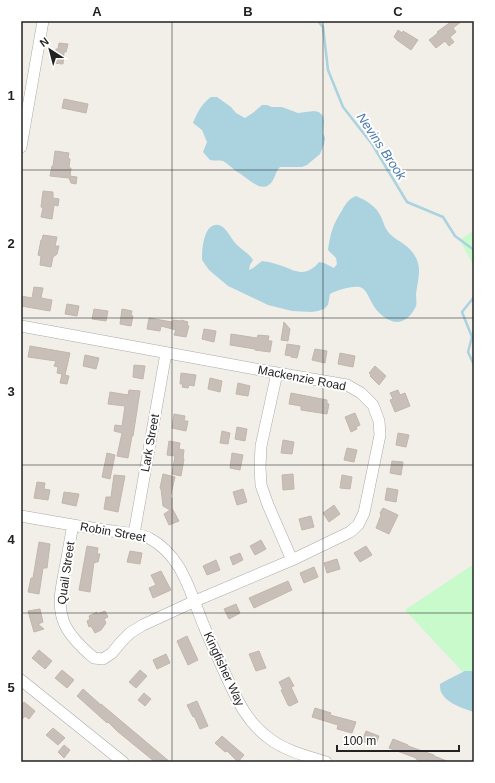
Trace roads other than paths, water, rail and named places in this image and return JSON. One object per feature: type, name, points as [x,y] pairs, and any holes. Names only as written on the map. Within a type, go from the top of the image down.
[{"type":"street","points":[[21,147],[25,100],[43,21]]},
{"type":"street","name":"Mackenzie Road","points":[[21,326],[347,385],[361,393],[373,405],[379,421],[380,435],[364,513],[358,524],[350,532],[292,560],[195,601],[143,625],[130,633],[112,653],[103,659],[94,658]]},
{"type":"street","name":"Lark Street","points":[[134,534],[166,353]]},
{"type":"street","points":[[277,373],[261,446],[261,485],[292,560]]},
{"type":"street","name":"Robin Street","points":[[21,516],[148,537],[167,550],[182,571],[195,601]]},
{"type":"street","name":"Quail Street","points":[[73,525],[60,595],[60,608],[63,621],[70,633],[94,658]]},
{"type":"street","name":"Kingfisher Way","points":[[195,601],[204,626],[240,705],[255,726],[271,740],[290,750],[326,762]]},
{"type":"street","points":[[21,680],[123,762]]},
{"type":"water","points":[[211,97],[217,97],[231,107],[236,113],[245,118],[262,105],[282,107],[298,113],[314,111],[319,112],[323,116],[323,133],[325,138],[320,154],[307,165],[302,167],[280,167],[268,186],[258,186],[223,161],[210,160],[203,152],[207,142],[202,130],[193,123],[200,108]]},
{"type":"water","points":[[356,196],[374,207],[379,213],[388,232],[408,247],[418,263],[419,273],[416,305],[408,318],[404,320],[395,322],[385,318],[374,307],[365,291],[359,287],[346,288],[330,294],[328,305],[324,309],[318,311],[292,311],[268,305],[228,286],[209,270],[202,260],[204,240],[208,230],[215,225],[220,225],[237,245],[253,260],[249,270],[262,261],[299,272],[315,267],[319,262],[334,268],[337,264],[336,258],[328,250],[332,230],[345,205]]},
{"type":"water","points":[[465,671],[474,671],[474,712],[452,703],[440,690],[440,684]]},
{"type":"waterway","name":"Nevins Brook","points":[[318,21],[323,27],[328,70],[343,107],[372,144],[407,202],[443,217],[455,236],[474,250]]},
{"type":"waterway","name":"Nevins Brook","points":[[474,297],[462,312],[472,337],[468,352],[474,365]]}]
